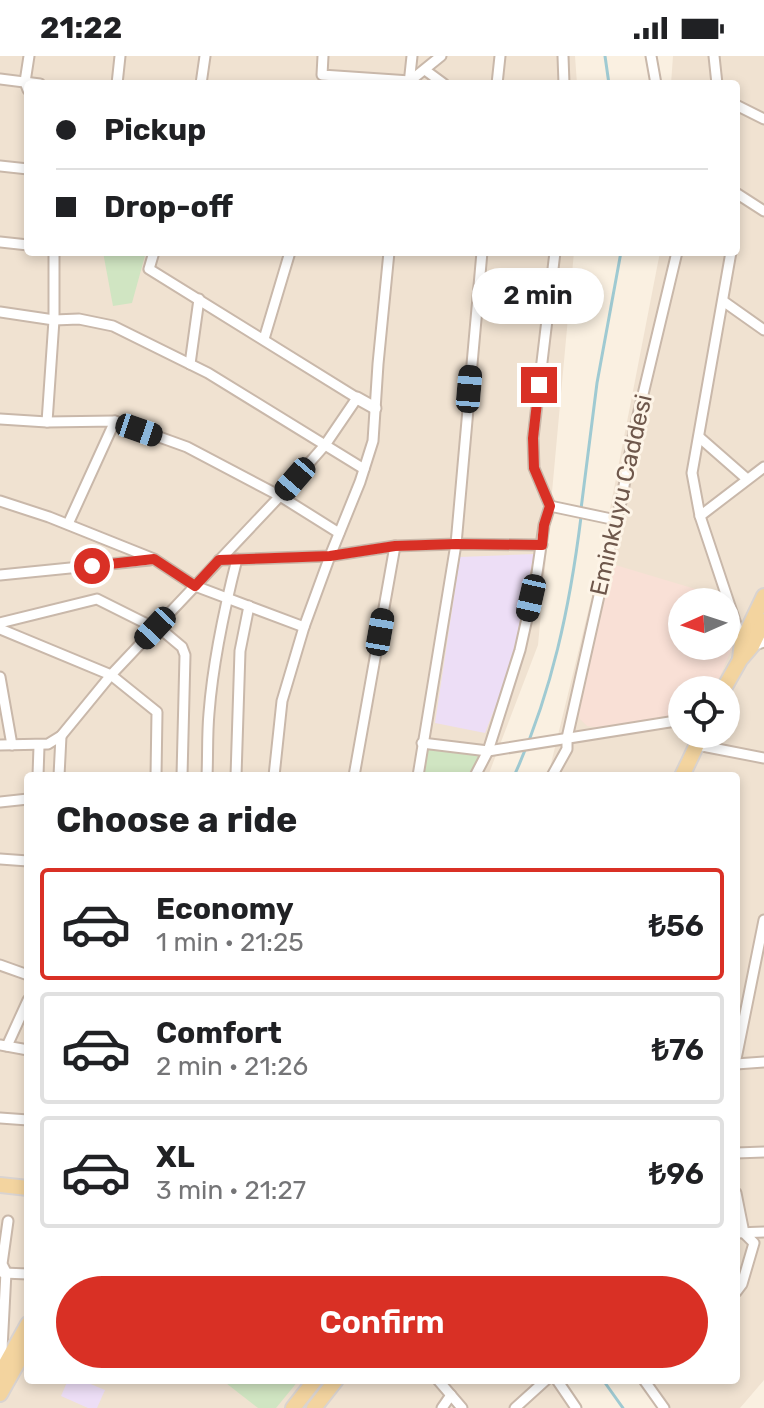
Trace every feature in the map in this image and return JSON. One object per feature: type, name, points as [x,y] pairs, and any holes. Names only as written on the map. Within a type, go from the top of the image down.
[{"type":"main road","points":[[753,643],[764,596]]},
{"type":"main road","points":[[731,676],[764,621]]},
{"type":"main road","points":[[684,772],[695,748]]},
{"type":"main road","points":[[0,1185],[24,1188]]},
{"type":"main road","points":[[0,1373],[24,1331]]},
{"type":"main road","points":[[0,1394],[24,1351]]},
{"type":"main road","points":[[293,1408],[312,1384]]},
{"type":"main road","points":[[314,1408],[333,1384]]},
{"type":"street","points":[[27,80],[29,56]]},
{"type":"street","points":[[117,80],[120,56]]},
{"type":"street","points":[[202,80],[205,56]]},
{"type":"street","points":[[323,56],[322,75],[385,80]]},
{"type":"street","points":[[410,80],[412,56]]},
{"type":"street","points":[[412,80],[441,56]]},
{"type":"street","points":[[497,80],[500,56]]},
{"type":"street","points":[[563,56],[564,80]]},
{"type":"street","points":[[651,56],[655,80]]},
{"type":"street","points":[[714,56],[717,80]]},
{"type":"street","points":[[425,70],[439,80]]},
{"type":"street","points":[[0,79],[24,85]]},
{"type":"street","points":[[740,107],[764,119]]},
{"type":"street","points":[[0,166],[24,169]]},
{"type":"street","points":[[740,196],[764,211]]},
{"type":"street","points":[[0,242],[24,245]]},
{"type":"street","points":[[47,422],[54,320],[54,256]]},
{"type":"street","points":[[153,256],[149,269],[375,408]]},
{"type":"street","points":[[264,339],[288,256]]},
{"type":"street","points":[[274,772],[282,701],[304,627],[373,441],[389,256]]},
{"type":"street","points":[[418,772],[456,544],[482,256]]},
{"type":"street","points":[[477,772],[488,751],[520,650],[550,506],[534,468],[533,438],[555,256]]},
{"type":"street","name":"Eminkuyu Caddesi","points":[[554,772],[567,749],[564,738],[676,256]]},
{"type":"street","points":[[730,256],[692,473],[700,516],[753,643]]},
{"type":"street","points":[[190,364],[199,299]]},
{"type":"street","points":[[723,301],[764,330]]},
{"type":"street","points":[[0,312],[54,320],[79,319],[113,326],[208,373],[364,469]]},
{"type":"street","points":[[0,745],[39,746],[61,736],[111,675],[325,445],[357,398]]},
{"type":"street","points":[[0,419],[115,421],[187,447],[280,496],[339,533]]},
{"type":"street","points":[[68,524],[115,421]]},
{"type":"street","points":[[699,437],[747,479]]},
{"type":"street","points":[[700,516],[764,467]]},
{"type":"street","points":[[0,501],[68,524],[154,559],[195,586],[304,627]]},
{"type":"street","points":[[550,506],[616,520]]},
{"type":"street","points":[[219,560],[330,556],[395,546],[542,545]]},
{"type":"street","points":[[355,772],[395,546]]},
{"type":"street","points":[[0,575],[154,559]]},
{"type":"street","points":[[207,772],[215,659],[237,559]]},
{"type":"street","points":[[0,626],[97,599],[156,627],[182,647],[185,655],[182,772]]},
{"type":"street","points":[[236,772],[240,651],[249,606]]},
{"type":"street","points":[[0,626],[111,675],[157,712],[156,772]]},
{"type":"street","points":[[0,677],[12,745]]},
{"type":"street","points":[[422,743],[488,751],[668,722]]},
{"type":"street","points":[[59,772],[61,736]]},
{"type":"street","points":[[38,772],[39,746]]},
{"type":"street","points":[[730,748],[764,758]]},
{"type":"street","points":[[0,802],[24,799]]},
{"type":"street","points":[[0,859],[24,861]]},
{"type":"street","points":[[740,1042],[764,920]]},
{"type":"street","points":[[0,965],[24,974]]},
{"type":"street","points":[[753,977],[764,977]]},
{"type":"street","points":[[24,1007],[3,1046],[24,1052]]},
{"type":"street","points":[[740,1062],[764,1062]]},
{"type":"street","points":[[0,1118],[24,1120]]},
{"type":"street","points":[[740,1153],[764,1152]]},
{"type":"street","points":[[0,1373],[2,1264],[8,1221]]},
{"type":"street","points":[[740,1233],[764,1232]]},
{"type":"street","points":[[740,1233],[754,1243],[740,1287]]},
{"type":"street","points":[[3,1273],[24,1274]]},
{"type":"street","points":[[443,1384],[462,1408]]},
{"type":"street","points":[[515,1408],[542,1384]]},
{"type":"street","points":[[560,1384],[576,1408]]},
{"type":"street","points":[[649,1384],[664,1408]]},
{"type":"street","points":[[442,1408],[451,1395]]},
{"type":"shaded area","points":[[0,56],[575,56],[577,80],[24,80],[24,256],[574,256],[538,645],[490,772],[24,772],[24,1384],[567,1384],[581,1408],[0,1408]]},
{"type":"shaded area","points":[[673,56],[764,56],[764,1380],[740,1408],[665,1408],[649,1384],[740,1384],[740,772],[549,772],[598,571],[659,256],[740,256],[740,80],[671,80]]},
{"type":"shaded area","points":[[534,554],[510,669],[485,733],[435,723],[460,557]]},
{"type":"shaded area","points":[[612,564],[692,588],[668,588],[668,660],[727,660],[720,676],[668,676],[668,717],[599,728],[587,726],[580,719],[577,707]]},
{"type":"shaded area","points":[[66,1384],[91,1384],[105,1390],[97,1408],[88,1408],[61,1396]]},
{"type":"green space","points":[[104,256],[145,256],[132,303],[113,306]]},
{"type":"green space","points":[[422,743],[488,751],[477,772],[418,772]]},
{"type":"green space","points":[[227,1384],[296,1384],[276,1408],[258,1408]]},
{"type":"waterway","points":[[605,56],[608,80]]},
{"type":"waterway","points":[[581,509],[597,383],[620,256]]},
{"type":"waterway","points":[[516,772],[539,713],[558,649],[581,517]]},
{"type":"waterway","points":[[606,1384],[623,1408]]},
{"type":"route","points":[[92,566],[154,559],[195,586],[219,560],[330,556],[395,546],[542,545],[550,506],[534,468],[533,438],[539,385]]}]
